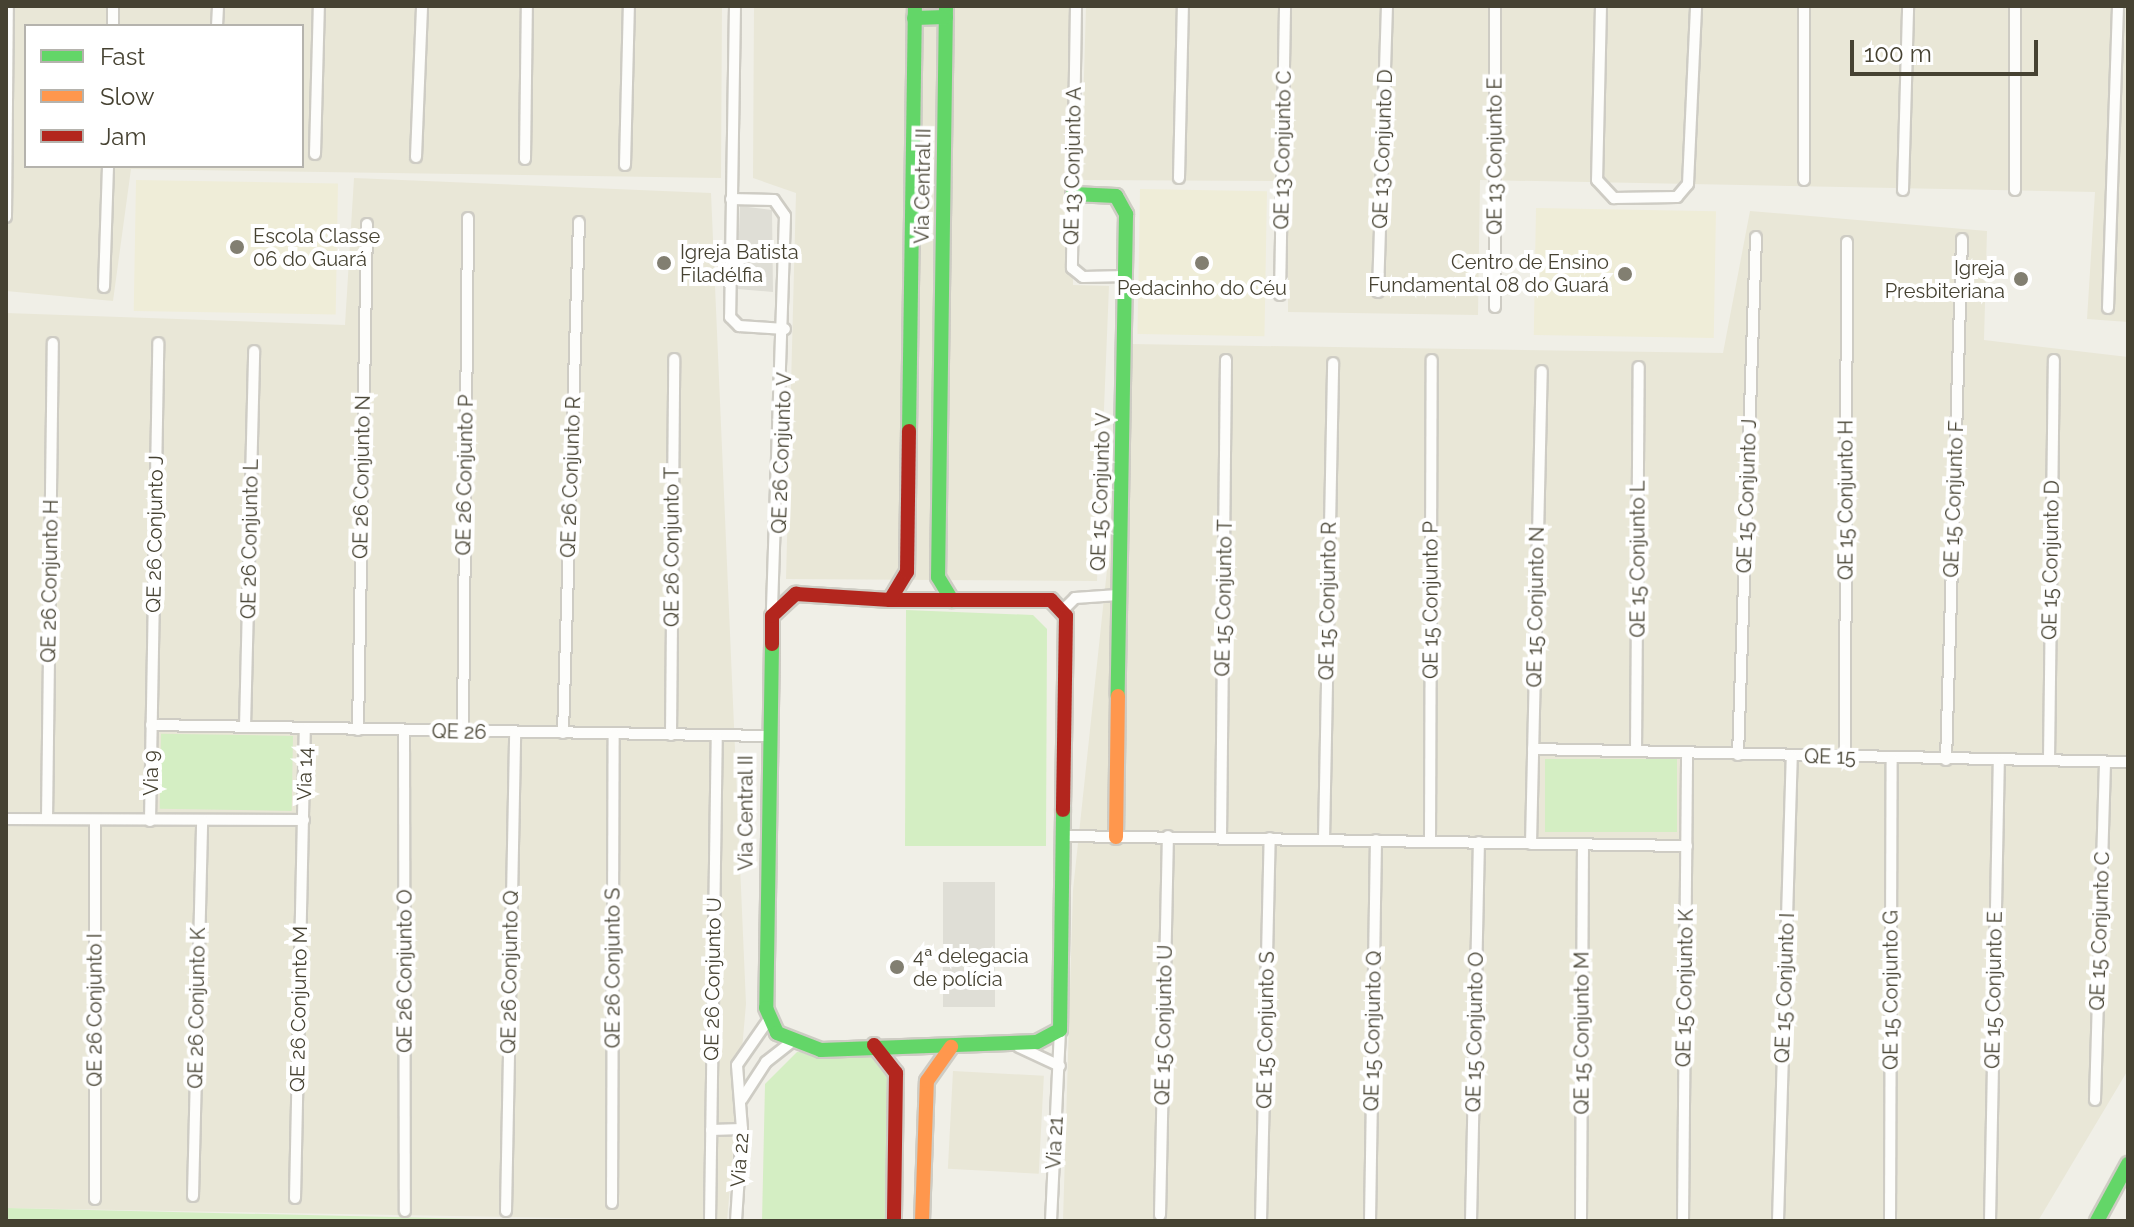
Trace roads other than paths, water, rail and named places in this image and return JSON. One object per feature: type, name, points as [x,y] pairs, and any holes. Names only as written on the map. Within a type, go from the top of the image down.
[{"type":"street","points":[[6,217],[8,6]]},
{"type":"street","points":[[315,154],[319,6]]},
{"type":"street","points":[[416,157],[422,6]]},
{"type":"street","points":[[525,159],[527,6]]},
{"type":"street","points":[[625,165],[629,6]]},
{"type":"street","points":[[731,199],[774,200],[784,210],[785,329],[739,326],[730,317],[731,176],[735,6]]},
{"type":"street","name":"QE 13 Conjunto A","points":[[1076,6],[1072,268],[1083,277],[1126,276]]},
{"type":"street","points":[[1179,178],[1183,6]]},
{"type":"street","name":"QE 13 Conjunto C","points":[[1280,295],[1285,6]]},
{"type":"street","name":"QE 13 Conjunto D","points":[[1378,292],[1387,6]]},
{"type":"street","name":"QE 13 Conjunto E","points":[[1495,6],[1495,307]]},
{"type":"street","points":[[1601,6],[1597,180],[1614,198],[1677,197],[1691,177],[1696,6]]},
{"type":"street","points":[[1804,6],[1804,180]]},
{"type":"street","points":[[1903,190],[1908,6]]},
{"type":"street","points":[[2015,6],[2015,190]]},
{"type":"street","points":[[2108,308],[2118,6]]},
{"type":"street","points":[[914,12],[946,12]]},
{"type":"street","name":"Via Central II","points":[[890,600],[907,572],[914,12]]},
{"type":"street","name":"Via Central II","points":[[946,12],[937,500],[938,577],[952,600]]},
{"type":"street","points":[[104,287],[108,168]]},
{"type":"street","name":"QE 15 Conjunto V","points":[[1073,194],[1116,196],[1124,205],[1126,276],[1116,837]]},
{"type":"street","name":"QE 26 Conjunto P","points":[[463,732],[468,218]]},
{"type":"street","name":"QE 26 Conjunto R","points":[[563,733],[579,222]]},
{"type":"street","name":"QE 26 Conjunto N","points":[[358,730],[367,224]]},
{"type":"street","name":"QE 15 Conjunto J","points":[[1738,755],[1756,237]]},
{"type":"street","name":"QE 15 Conjunto F","points":[[1946,760],[1962,239]]},
{"type":"street","name":"QE 15 Conjunto H","points":[[1845,757],[1847,242]]},
{"type":"street","name":"QE 26 Conjunto V","points":[[772,616],[778,576],[785,329]]},
{"type":"street","name":"QE 26 Conjunto H","points":[[47,819],[53,343]]},
{"type":"street","name":"QE 26 Conjunto J","points":[[151,725],[158,343]]},
{"type":"street","name":"QE 26 Conjunto L","points":[[245,727],[254,351]]},
{"type":"street","name":"QE 26 Conjunto T","points":[[671,735],[674,359]]},
{"type":"street","name":"QE 15 Conjunto T","points":[[1221,837],[1226,360]]},
{"type":"street","name":"QE 15 Conjunto P","points":[[1430,840],[1432,360]]},
{"type":"street","name":"QE 15 Conjunto D","points":[[2049,760],[2054,360]]},
{"type":"street","name":"QE 15 Conjunto R","points":[[1324,840],[1333,363]]},
{"type":"street","name":"QE 15 Conjunto L","points":[[1636,751],[1639,367]]},
{"type":"street","name":"QE 15 Conjunto N","points":[[1531,844],[1542,371]]},
{"type":"street","points":[[909,500],[937,500]]},
{"type":"street","points":[[778,576],[796,594],[890,600],[1051,600],[1063,610]]},
{"type":"street","points":[[772,616],[796,594]]},
{"type":"street","points":[[769,1019],[790,1043],[821,1050],[874,1045],[1019,1047],[1060,1030],[1063,610],[1075,598],[1118,595]]},
{"type":"street","name":"Via Central II","points":[[769,1019],[766,736],[772,616]]},
{"type":"street","name":"QE 26","points":[[151,725],[766,736]]},
{"type":"street","name":"Via 9","points":[[150,821],[151,725]]},
{"type":"street","name":"Via 14","points":[[304,820],[305,729]]},
{"type":"street","name":"QE 26 Conjunto O","points":[[404,731],[405,1211]]},
{"type":"street","name":"QE 26 Conjunto Q","points":[[506,1211],[515,732]]},
{"type":"street","name":"QE 26 Conjunto S","points":[[612,1203],[614,734]]},
{"type":"street","name":"QE 26 Conjunto U","points":[[710,1221],[717,736]]},
{"type":"street","name":"QE 15","points":[[1533,749],[1687,755],[2128,762]]},
{"type":"street","name":"QE 15 Conjunto K","points":[[1683,1221],[1687,755]]},
{"type":"street","name":"QE 15 Conjunto I","points":[[1778,1221],[1792,756]]},
{"type":"street","name":"QE 15 Conjunto G","points":[[1890,1221],[1892,759]]},
{"type":"street","name":"QE 15 Conjunto E","points":[[1990,1221],[1999,760]]},
{"type":"street","name":"QE 15 Conjunto C","points":[[2095,1100],[2105,762]]},
{"type":"street","points":[[6,819],[304,820]]},
{"type":"street","name":"QE 26 Conjunto I","points":[[95,820],[95,1199]]},
{"type":"street","name":"QE 26 Conjunto K","points":[[193,1196],[202,820]]},
{"type":"street","name":"QE 26 Conjunto M","points":[[295,1198],[304,820]]},
{"type":"street","points":[[1063,836],[1687,846]]},
{"type":"street","name":"QE 15 Conjunto U","points":[[1160,1215],[1168,836]]},
{"type":"street","name":"QE 15 Conjunto S","points":[[1261,1221],[1270,838]]},
{"type":"street","name":"QE 15 Conjunto Q","points":[[1370,1221],[1376,840]]},
{"type":"street","name":"QE 15 Conjunto O","points":[[1471,1221],[1479,842]]},
{"type":"street","name":"QE 15 Conjunto M","points":[[1581,1221],[1583,845]]},
{"type":"street","name":"Via 22","points":[[736,1221],[742,1129],[740,1057],[769,1019]]},
{"type":"street","name":"Via 21","points":[[1051,1221],[1060,1030]]},
{"type":"street","points":[[742,1099],[766,1062],[790,1043]]},
{"type":"street","points":[[874,1045],[896,1073],[894,1221]]},
{"type":"street","points":[[922,1221],[927,1081],[951,1047]]},
{"type":"street","points":[[1019,1047],[1060,1066]]},
{"type":"street","points":[[711,1130],[742,1129]]},
{"type":"street","points":[[2097,1221],[2128,1164]]},
{"type":"place","name":"Escola Classe 06 do Guará","points":[[237,247]]},
{"type":"place","name":"Igreja Batista Filadélfia","points":[[664,263]]},
{"type":"place","name":"Pedacinho do Céu","points":[[1202,263]]},
{"type":"place","name":"Centro de Ensino Fundamental 08 do Guará","points":[[1625,274]]},
{"type":"place","name":"Igreja Presbiteriana","points":[[2021,279]]},
{"type":"place","name":"4ª delegacia de polícia","points":[[897,967]]}]
